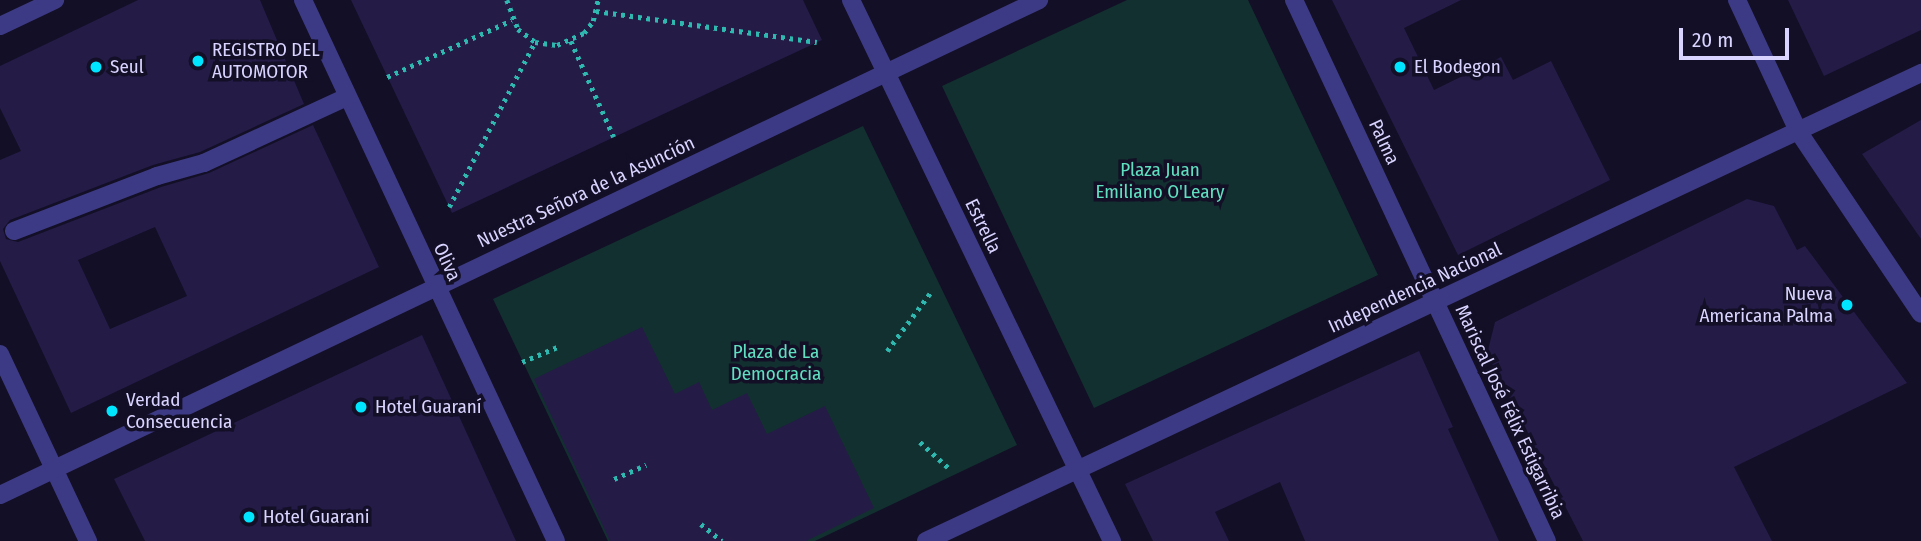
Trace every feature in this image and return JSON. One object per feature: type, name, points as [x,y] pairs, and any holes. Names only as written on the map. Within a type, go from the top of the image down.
[{"type":"street","points":[[0,26],[55,0]]},
{"type":"street","name":"Oliva","points":[[303,0],[555,541]]},
{"type":"street","name":"Estrella","points":[[851,0],[1112,541]]},
{"type":"street","name":"Nuestra Señora de la Asunción","points":[[0,495],[1038,0]]},
{"type":"street","name":"Palma","points":[[1294,0],[1441,299]]},
{"type":"street","points":[[1737,0],[1798,131],[1921,314]]},
{"type":"street","name":"Independencia Nacional","points":[[926,541],[1921,73]]},
{"type":"street","points":[[14,231],[157,176],[204,163],[347,97]]},
{"type":"street","name":"Mariscal José Félix Estigarribia","points":[[1441,299],[1547,541]]},
{"type":"street","points":[[0,354],[88,541]]},
{"type":"path","points":[[507,0],[512,20],[535,42],[571,41],[584,33],[596,11],[597,0]]},
{"type":"path","points":[[596,11],[817,43]]},
{"type":"path","points":[[387,77],[512,20]]},
{"type":"path","points":[[571,41],[614,137]]},
{"type":"path","points":[[449,207],[535,42]]},
{"type":"path","points":[[887,351],[931,292]]},
{"type":"path","points":[[522,362],[557,347]]},
{"type":"path","points":[[920,442],[951,470]]},
{"type":"path","points":[[614,479],[646,465]]},
{"type":"path","points":[[701,524],[722,541]]},
{"type":"green space","name":"Plaza Juan Emiliano O'Leary","points":[[1127,0],[1248,0],[1378,275],[1094,408],[942,86]]},
{"type":"green space","name":"Plaza de La Democracia","points":[[863,126],[1017,445],[815,541],[608,541],[493,299]]},
{"type":"building","points":[[138,0],[260,0],[304,104],[200,152],[153,165],[10,220],[3,229],[6,239],[18,242],[161,187],[209,173],[313,125],[379,267],[71,413],[0,261],[0,160],[21,151],[0,108],[0,66]],"holes":[[[155,227],[187,296],[110,329],[78,260]]]},
{"type":"building","points":[[351,0],[803,0],[822,40],[452,213]]},
{"type":"building","points":[[1332,0],[1461,0],[1404,28],[1434,90],[1501,57],[1513,80],[1551,61],[1610,180],[1458,255]]},
{"type":"building","points":[[1788,0],[1921,0],[1921,30],[1824,76]]},
{"type":"building","points":[[1921,120],[1921,239],[1862,154]]},
{"type":"building","points":[[1747,199],[1774,206],[1797,250],[1805,246],[1907,383],[1734,467],[1772,541],[1583,541],[1487,354],[1495,322]]},
{"type":"building","points":[[642,327],[675,394],[699,382],[712,410],[747,393],[767,434],[825,406],[874,508],[806,541],[610,541],[534,379]]},
{"type":"building","name":"Hotel Guaraní","points":[[422,335],[516,541],[145,541],[114,479]]},
{"type":"building","points":[[1419,351],[1453,427],[1448,429],[1499,541],[1305,541],[1280,482],[1215,512],[1229,541],[1153,541],[1125,484]]},
{"type":"place","name":"REGISTRO DEL AUTOMOTOR","points":[[198,61]]},
{"type":"place","name":"Seul","points":[[96,67]]},
{"type":"place","name":"El Bodegon","points":[[1400,67]]},
{"type":"place","name":"Nueva Americana Palma","points":[[1847,305]]},
{"type":"place","name":"Hotel Guaraní","points":[[361,407]]},
{"type":"place","name":"Verdad Consecuencia","points":[[112,411]]},
{"type":"place","name":"Hotel Guarani","points":[[249,517]]}]
